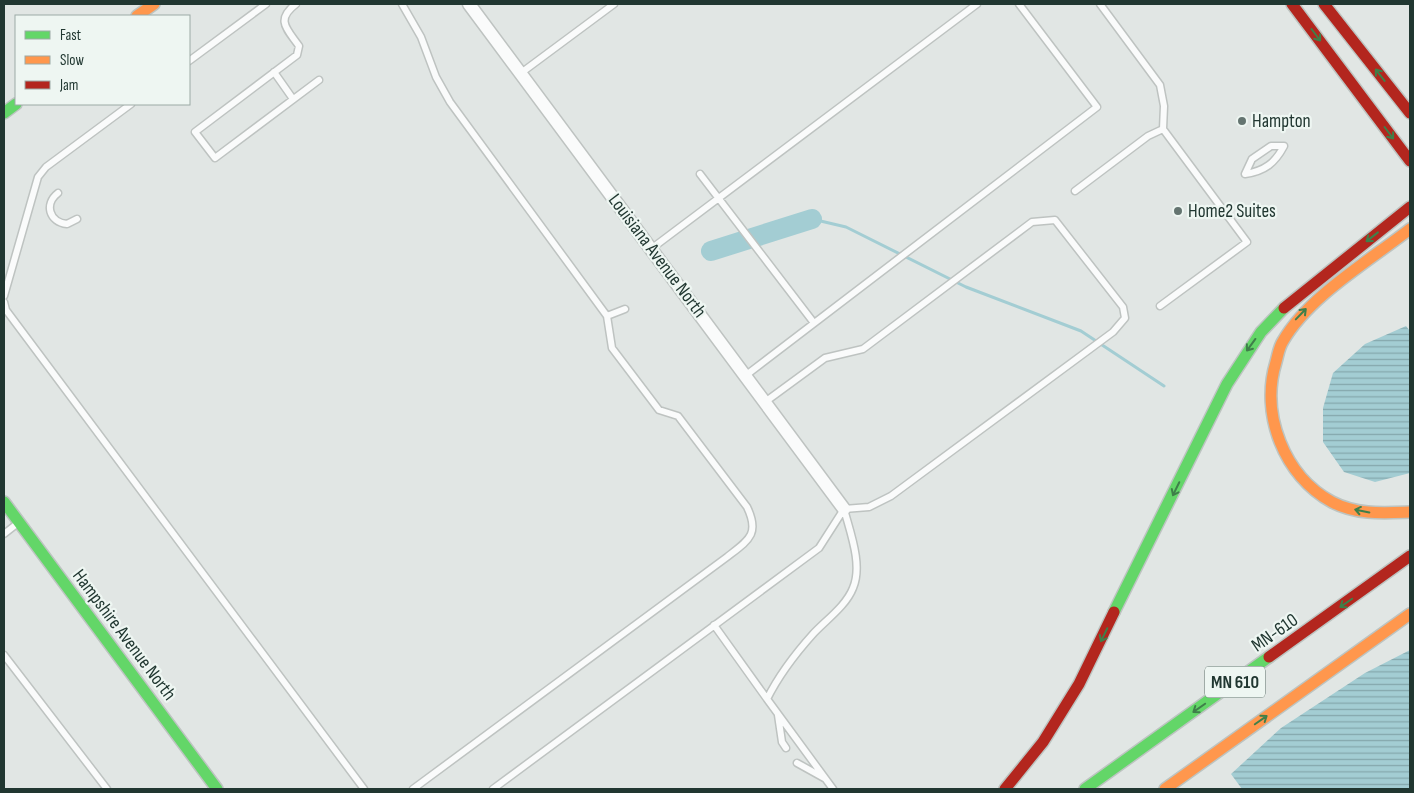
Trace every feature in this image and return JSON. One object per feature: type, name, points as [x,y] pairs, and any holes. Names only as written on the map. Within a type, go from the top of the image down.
[{"type":"main road","points":[[138,15],[154,4]]},
{"type":"main road","points":[[1292,4],[1410,161]]},
{"type":"main road","points":[[1324,4],[1410,114]]},
{"type":"main road","points":[[4,113],[15,105]]},
{"type":"main road","points":[[1005,789],[1038,750],[1079,684],[1236,369],[1272,320],[1328,271],[1410,207]]},
{"type":"main road","points":[[1410,229],[1307,308],[1296,319],[1280,344],[1274,361],[1268,400],[1276,435],[1282,448],[1298,473],[1316,490],[1329,499],[1355,510],[1380,514],[1410,512]]},
{"type":"main road","points":[[1298,282],[1328,271]]},
{"type":"main road","name":"Hampshire Avenue North","points":[[4,502],[217,789]]},
{"type":"main road","name":"MN-610","points":[[1085,789],[1410,556]]},
{"type":"main road","name":"MN 610","points":[[1165,789],[1410,614]]},
{"type":"main road","points":[[1013,778],[1063,686]]},
{"type":"street","name":"Louisiana Avenue North","points":[[469,4],[844,509]]},
{"type":"lane","points":[[190,60],[266,4]]},
{"type":"lane","points":[[296,4],[287,11],[284,18],[285,27],[300,50],[297,55],[195,132],[215,158],[319,80]]},
{"type":"lane","points":[[402,4],[421,37],[436,78],[450,102],[607,316],[612,348],[659,410],[678,416],[747,507],[753,520],[754,529],[750,538],[727,557],[413,789]]},
{"type":"lane","points":[[521,74],[614,4]]},
{"type":"lane","points":[[652,249],[977,4]]},
{"type":"lane","points":[[745,376],[1096,107],[1020,4]]},
{"type":"lane","points":[[1100,4],[1160,85],[1164,106],[1163,129],[1247,242],[1160,306]]},
{"type":"lane","points":[[274,72],[293,99]]},
{"type":"lane","points":[[4,296],[38,177],[46,167],[130,105]]},
{"type":"lane","points":[[1074,191],[1148,136],[1163,129]]},
{"type":"lane","points":[[1284,146],[1277,159],[1265,169],[1260,172],[1246,174],[1252,159],[1266,148],[1284,146]]},
{"type":"lane","points":[[700,174],[814,324]]},
{"type":"lane","points":[[58,193],[54,196],[50,207],[53,217],[67,224],[77,219]]},
{"type":"lane","points":[[765,402],[825,358],[863,349],[1032,222],[1055,220],[1123,307],[1125,318],[1113,332],[891,496],[869,507],[844,509]]},
{"type":"lane","points":[[4,302],[6,310],[364,789]]},
{"type":"lane","points":[[607,316],[625,309]]},
{"type":"lane","points":[[493,789],[819,548],[844,509]]},
{"type":"lane","points":[[767,699],[792,659],[842,604],[853,588],[856,572],[853,546],[844,509]]},
{"type":"lane","points":[[4,534],[19,522]]},
{"type":"lane","points":[[714,625],[833,789]]},
{"type":"lane","points":[[4,655],[107,789]]},
{"type":"lane","points":[[778,714],[782,742],[786,748]]},
{"type":"lane","points":[[798,763],[826,779]]},
{"type":"water","points":[[1406,326],[1410,331],[1410,473],[1375,482],[1344,472],[1323,442],[1323,408],[1333,373],[1365,344]]},
{"type":"water","points":[[1410,650],[1410,789],[1242,789],[1231,774],[1281,728],[1365,673]]},
{"type":"waterway","points":[[812,219],[846,227],[966,287],[1081,331],[1164,386]]},
{"type":"waterway","points":[[711,251],[812,219]]},
{"type":"traffic: fast","points":[[4,113],[15,105]]},
{"type":"traffic: fast","points":[[1114,612],[1227,384],[1261,332],[1284,308]]},
{"type":"traffic: fast","points":[[4,502],[217,789]]},
{"type":"traffic: fast","points":[[1085,789],[1269,657]]},
{"type":"traffic: slow","points":[[138,15],[154,4]]},
{"type":"traffic: slow","points":[[1410,229],[1324,294],[1294,325],[1279,351],[1272,382],[1271,402],[1280,442],[1289,460],[1315,491],[1332,502],[1351,509],[1370,512],[1410,512]]},
{"type":"traffic: slow","points":[[1165,789],[1410,614]]},
{"type":"traffic: jam","points":[[1292,4],[1410,161]]},
{"type":"traffic: jam","points":[[1324,4],[1410,113]]},
{"type":"traffic: jam","points":[[1284,308],[1410,207]]},
{"type":"traffic: jam","points":[[1269,657],[1410,556]]},
{"type":"traffic: jam","points":[[1005,789],[1043,742],[1079,684],[1114,612]]},
{"type":"place","name":"Hampton","points":[[1242,121]]},
{"type":"place","name":"Home2 Suites","points":[[1178,211]]}]
